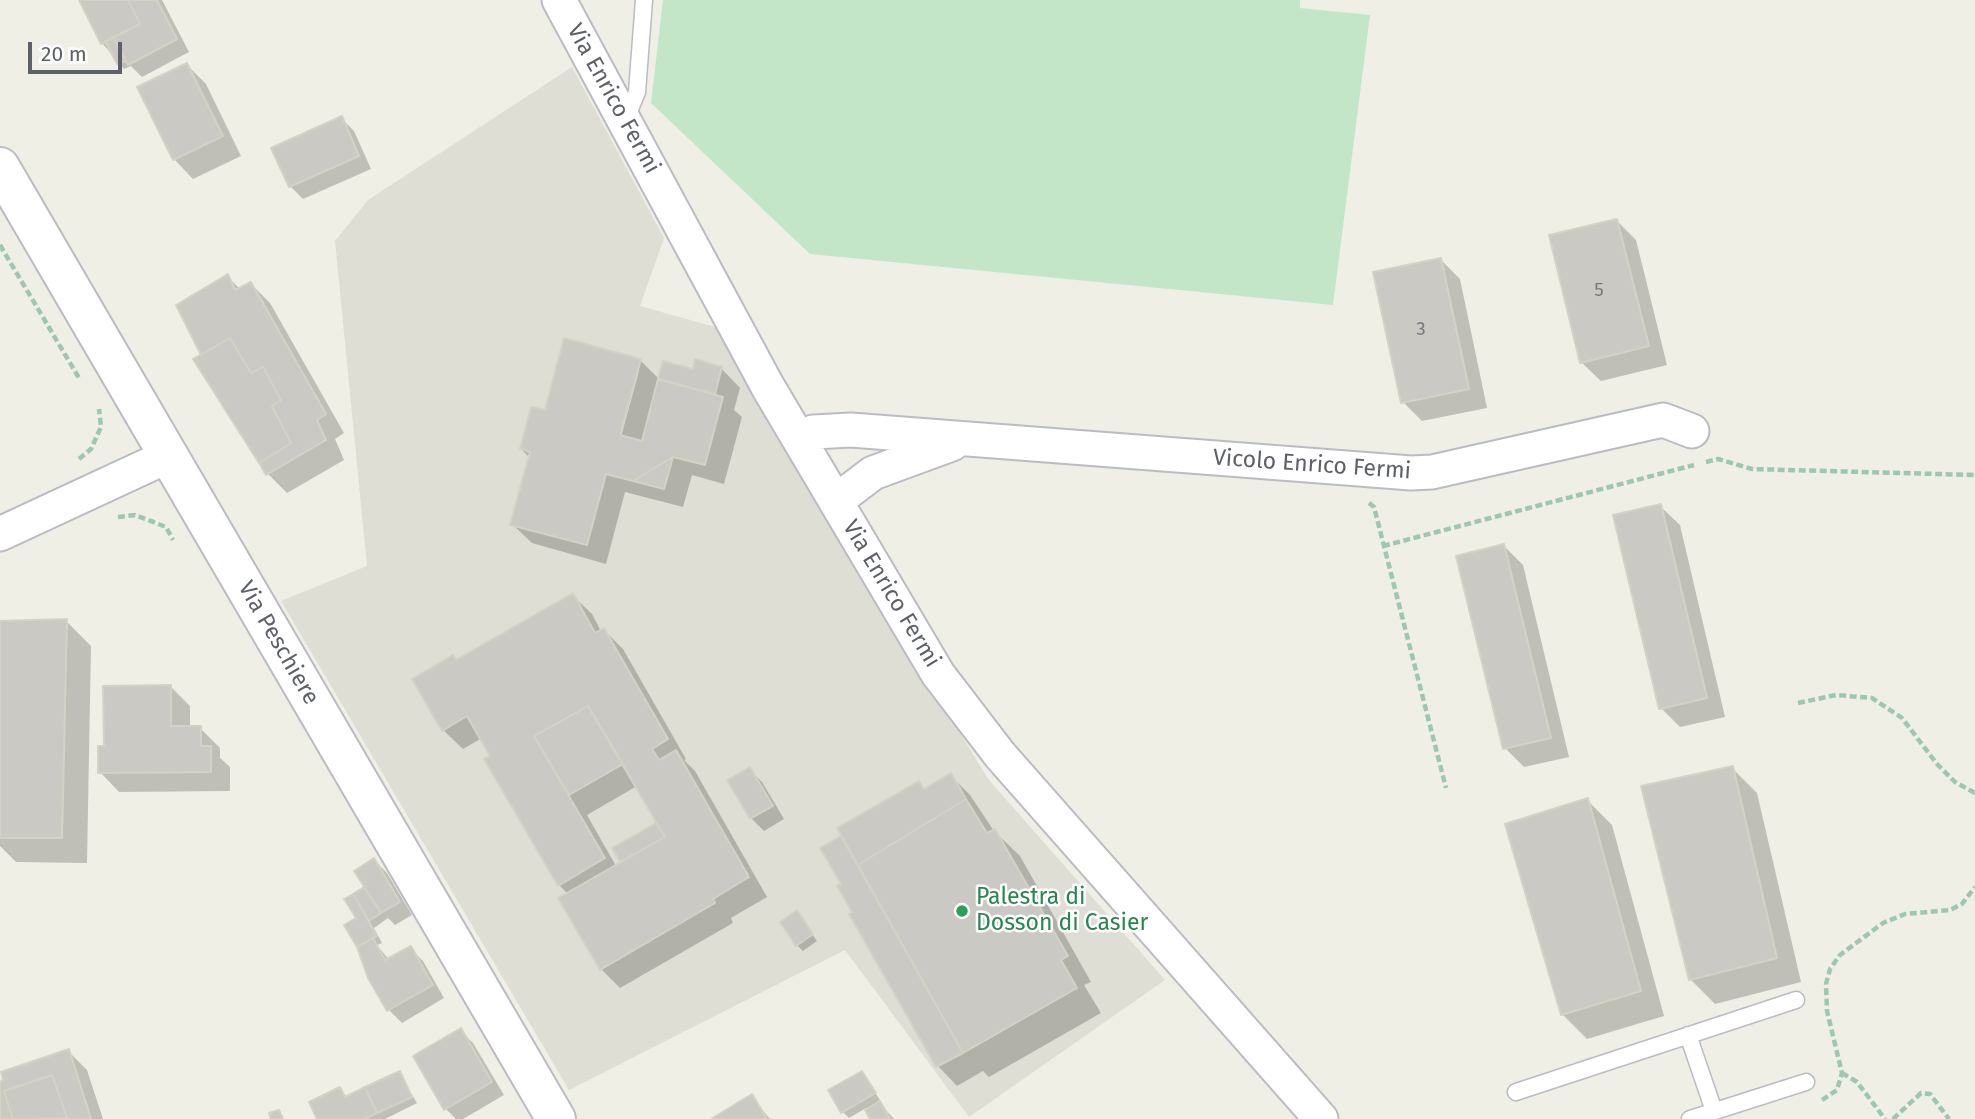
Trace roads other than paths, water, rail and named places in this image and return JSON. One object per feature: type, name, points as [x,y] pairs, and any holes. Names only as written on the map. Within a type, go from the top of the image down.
[{"type":"street","name":"Via Enrico Fermi","points":[[559,0],[768,387],[938,674],[1000,755],[1321,1119]]},
{"type":"street","name":"Via Peschiere","points":[[0,167],[556,1119]]},
{"type":"street","name":"Vicolo Enrico Fermi","points":[[801,440],[813,432],[850,430],[1411,473],[1432,472],[1663,420],[1692,431]]},
{"type":"street","name":"Vicolo Enrico Fermi","points":[[835,500],[873,473],[918,454],[968,440]]},
{"type":"street","points":[[0,534],[168,456]]},
{"type":"lane","points":[[625,121],[637,92],[644,0]]},
{"type":"lane","points":[[1516,1092],[1796,1000]]},
{"type":"lane","points":[[1688,1035],[1714,1111]]},
{"type":"lane","points":[[1689,1119],[1806,1082]]},
{"type":"place","name":"Palestra di Dosson di Casier","points":[[962,911]]}]
